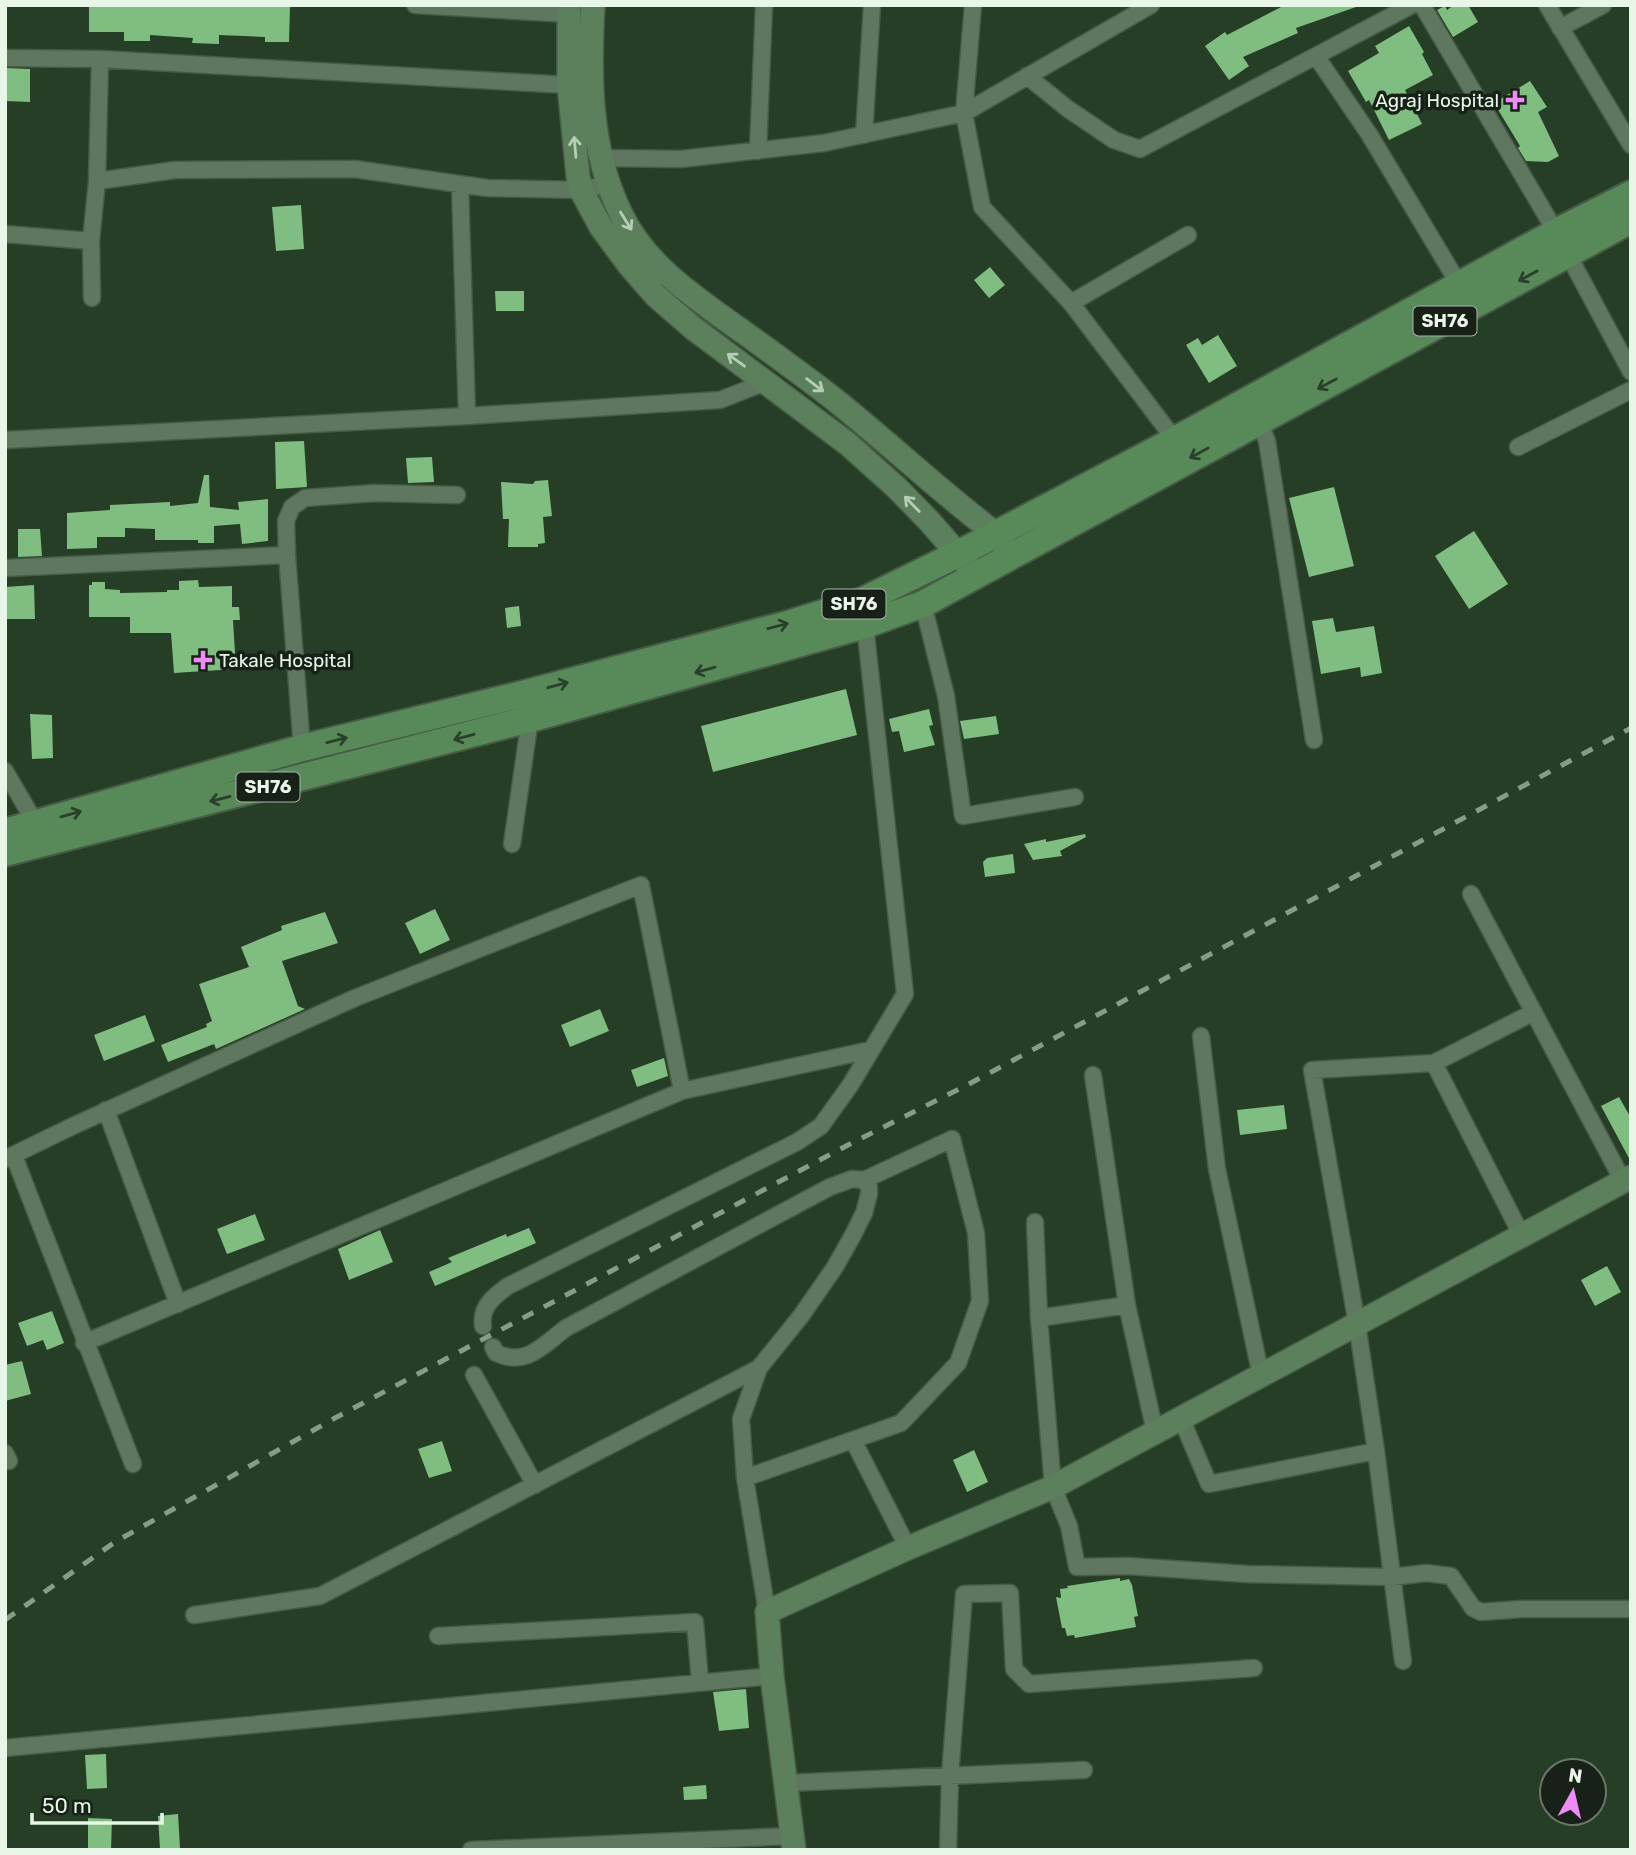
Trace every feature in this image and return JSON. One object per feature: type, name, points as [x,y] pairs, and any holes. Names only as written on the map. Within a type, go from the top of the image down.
[{"type":"main road","points":[[593,5],[591,91],[601,158],[621,215],[664,272],[840,404],[996,534],[1014,555]]},
{"type":"main road","points":[[569,10],[569,85],[581,190],[608,236],[656,296],[693,328],[848,444],[897,488],[977,576]]},
{"type":"main road","name":"SH76","points":[[5,853],[530,719],[865,625],[923,604],[1259,421],[1562,243],[1631,194]]},
{"type":"main road","name":"SH76","points":[[5,832],[302,748],[523,694],[788,624],[862,601],[958,554],[1175,440],[1460,286],[1562,243],[1631,220]]},
{"type":"main road","points":[[793,1843],[772,1676],[767,1612],[1053,1487],[1627,1179]]},
{"type":"street","points":[[415,5],[569,10]]},
{"type":"street","points":[[758,151],[764,5]]},
{"type":"street","points":[[864,135],[872,5]]},
{"type":"street","points":[[973,5],[964,113],[982,207],[1071,303],[1175,440]]},
{"type":"street","points":[[601,158],[681,159],[824,144],[964,113],[1151,5]]},
{"type":"street","points":[[1027,76],[1068,109],[1114,140],[1140,149],[1412,5]]},
{"type":"street","points":[[1422,5],[1562,243],[1631,372]]},
{"type":"street","points":[[1547,5],[1631,145]]},
{"type":"street","points":[[1560,29],[1603,5]]},
{"type":"street","points":[[1316,56],[1368,134],[1460,286]]},
{"type":"street","points":[[5,58],[100,59],[569,85]]},
{"type":"street","points":[[92,299],[91,241],[97,181],[100,59]]},
{"type":"street","points":[[97,181],[175,170],[355,169],[487,188],[581,190],[609,184]]},
{"type":"street","points":[[460,184],[467,416]]},
{"type":"street","points":[[5,234],[91,241]]},
{"type":"street","points":[[1071,303],[1188,235]]},
{"type":"street","points":[[5,440],[720,400],[766,382]]},
{"type":"street","points":[[1518,447],[1631,390]]},
{"type":"street","points":[[1259,421],[1268,441],[1314,740]]},
{"type":"street","points":[[302,748],[287,555],[286,522],[292,507],[305,498],[374,493],[457,495]]},
{"type":"street","points":[[5,568],[287,555]]},
{"type":"street","points":[[923,604],[946,696],[963,816],[1074,797]]},
{"type":"street","points":[[483,1326],[483,1311],[493,1297],[508,1286],[797,1142],[821,1126],[905,994],[865,625]]},
{"type":"street","points":[[512,845],[530,719]]},
{"type":"street","points":[[5,771],[36,824]]},
{"type":"street","points":[[133,1464],[9,1158],[355,998],[641,885],[682,1091]]},
{"type":"street","points":[[1471,894],[1627,1179]]},
{"type":"street","points":[[1403,1661],[1357,1324],[1312,1070],[1434,1063],[1534,1012]]},
{"type":"street","points":[[1201,1036],[1217,1169],[1261,1376]]},
{"type":"street","points":[[85,1343],[682,1091],[870,1050]]},
{"type":"street","points":[[1434,1063],[1522,1236]]},
{"type":"street","points":[[1093,1075],[1127,1305],[1155,1432]]},
{"type":"street","points":[[106,1111],[178,1304]]},
{"type":"street","points":[[493,1347],[496,1353],[508,1359],[519,1359],[537,1350],[566,1328],[830,1187],[852,1179],[864,1180],[952,1139],[976,1233],[980,1301],[958,1363],[901,1423],[745,1478]]},
{"type":"street","points":[[194,1615],[320,1596],[758,1368],[773,1353],[835,1267],[864,1213],[869,1187],[864,1180]]},
{"type":"street","points":[[1035,1222],[1039,1318],[1053,1487],[1069,1526],[1077,1567],[1128,1566],[1247,1574],[1392,1577],[1426,1573],[1451,1576],[1473,1608],[1481,1612],[1521,1609],[1631,1609]]},
{"type":"street","points":[[1039,1318],[1127,1305]]},
{"type":"street","points":[[758,1368],[741,1419],[745,1478],[767,1612]]},
{"type":"street","points":[[474,1376],[535,1485]]},
{"type":"street","points":[[1181,1418],[1209,1484],[1376,1451]]},
{"type":"street","points":[[853,1440],[908,1549]]},
{"type":"street","points":[[948,1850],[950,1775],[964,1594],[1010,1593],[1014,1669],[1029,1684],[1254,1668]]},
{"type":"street","points":[[438,1636],[695,1622],[700,1682]]},
{"type":"street","points":[[5,1748],[772,1676]]},
{"type":"street","points":[[785,1783],[1084,1770]]},
{"type":"street","points":[[471,1850],[793,1843]]},
{"type":"building","points":[[89,5],[290,6],[289,42],[265,42],[265,37],[219,35],[219,44],[192,43],[193,38],[150,35],[150,41],[124,41],[124,32],[89,32]]},
{"type":"building","points":[[1285,5],[1356,7],[1296,28],[1298,33],[1243,57],[1249,66],[1229,80],[1205,46],[1225,32],[1227,35]]},
{"type":"building","points":[[1454,5],[1468,5],[1478,22],[1453,37],[1437,10],[1445,6],[1447,10]]},
{"type":"building","points":[[1409,26],[1433,75],[1405,90],[1422,124],[1389,140],[1369,100],[1366,102],[1348,71],[1379,53],[1375,46]]},
{"type":"building","points":[[5,68],[30,69],[30,102],[5,101]]},
{"type":"building","points":[[1530,81],[1547,107],[1538,112],[1559,156],[1548,162],[1526,161],[1494,103]]},
{"type":"building","points":[[301,205],[304,249],[276,251],[272,207]]},
{"type":"building","points":[[990,267],[1005,285],[989,298],[974,280]]},
{"type":"building","points":[[495,291],[524,291],[524,311],[496,311]]},
{"type":"building","points":[[1218,335],[1237,366],[1209,383],[1186,345],[1198,338],[1202,345]]},
{"type":"building","points":[[304,441],[307,487],[276,489],[275,442]]},
{"type":"building","points":[[432,457],[434,482],[408,483],[406,458]]},
{"type":"building","points":[[204,475],[209,475],[210,507],[239,510],[238,502],[268,499],[268,541],[242,544],[240,524],[214,526],[214,543],[198,543],[198,540],[155,540],[155,529],[125,528],[125,537],[97,537],[97,548],[67,549],[67,513],[110,510],[110,505],[170,502],[170,506],[198,503]]},
{"type":"building","points":[[548,480],[552,516],[543,517],[545,543],[538,544],[538,547],[508,547],[509,519],[503,519],[501,482],[533,484],[535,481]]},
{"type":"building","points":[[1334,487],[1354,566],[1309,577],[1289,498]]},
{"type":"building","points":[[18,529],[40,529],[42,556],[18,557]]},
{"type":"building","points":[[1474,531],[1508,584],[1469,609],[1435,556]]},
{"type":"building","points":[[198,580],[199,587],[232,586],[232,607],[239,607],[240,620],[233,620],[236,669],[174,673],[171,633],[130,633],[130,617],[89,617],[89,585],[92,585],[92,582],[105,582],[105,589],[120,590],[120,593],[179,590],[179,581]]},
{"type":"building","points":[[34,585],[35,619],[5,619],[5,587]]},
{"type":"building","points":[[519,606],[521,626],[507,628],[505,608]]},
{"type":"building","points":[[1333,618],[1336,632],[1374,626],[1382,673],[1361,677],[1360,667],[1321,674],[1312,621]]},
{"type":"building","points":[[846,689],[857,735],[713,772],[701,726]]},
{"type":"building","points":[[929,709],[933,725],[929,726],[935,745],[904,752],[899,731],[892,732],[889,719]]},
{"type":"building","points":[[30,714],[52,715],[53,758],[32,759]]},
{"type":"building","points":[[996,716],[999,734],[964,739],[960,721]]},
{"type":"building","points":[[1085,834],[1086,837],[1060,851],[1062,856],[1033,860],[1024,844],[1046,839],[1046,842]]},
{"type":"building","points":[[1013,854],[1015,873],[985,877],[983,862],[987,858]]},
{"type":"building","points":[[435,909],[450,940],[420,954],[405,923]]},
{"type":"building","points":[[325,912],[338,943],[282,961],[298,1006],[305,1009],[216,1049],[214,1044],[168,1062],[161,1045],[207,1027],[206,1024],[212,1021],[199,984],[249,967],[241,947],[282,930],[281,926]]},
{"type":"building","points":[[600,1009],[609,1031],[570,1047],[561,1025]]},
{"type":"building","points":[[145,1015],[155,1041],[104,1061],[94,1035]]},
{"type":"building","points":[[664,1058],[668,1076],[637,1087],[631,1070]]},
{"type":"building","points":[[1619,1097],[1631,1118],[1631,1162],[1601,1106]]},
{"type":"building","points":[[1284,1105],[1287,1129],[1240,1135],[1237,1110]]},
{"type":"building","points":[[255,1214],[265,1240],[227,1254],[217,1229]]},
{"type":"building","points":[[529,1228],[536,1243],[435,1286],[429,1272],[452,1262],[448,1258],[506,1234],[507,1237]]},
{"type":"building","points":[[380,1230],[393,1262],[349,1280],[338,1249]]},
{"type":"building","points":[[1607,1266],[1621,1292],[1595,1306],[1581,1280]]},
{"type":"building","points":[[52,1311],[64,1343],[47,1350],[43,1340],[27,1346],[18,1323]]},
{"type":"building","points":[[22,1361],[31,1394],[5,1401],[5,1365]]},
{"type":"building","points":[[442,1441],[452,1471],[429,1478],[418,1449]]},
{"type":"building","points":[[974,1450],[988,1482],[967,1492],[953,1460]]},
{"type":"building","points":[[1120,1578],[1120,1581],[1129,1579],[1132,1585],[1138,1616],[1134,1617],[1136,1627],[1075,1638],[1074,1635],[1067,1636],[1065,1628],[1062,1628],[1056,1597],[1061,1598],[1060,1589]]},
{"type":"building","points":[[746,1689],[749,1728],[719,1731],[713,1692]]},
{"type":"building","points":[[106,1754],[107,1788],[87,1789],[85,1755]]},
{"type":"building","points":[[706,1785],[707,1799],[684,1800],[683,1787]]},
{"type":"building","points":[[178,1814],[180,1848],[160,1849],[158,1816]]},
{"type":"building","points":[[88,1818],[112,1819],[111,1850],[88,1850]]},
{"type":"railway","points":[[5,1620],[115,1542],[335,1418],[848,1145],[969,1084],[1631,728]]},
{"type":"place","name":"Agraj Hospital","points":[[1515,100]]},
{"type":"place","name":"Takale Hospital","points":[[203,660]]}]
